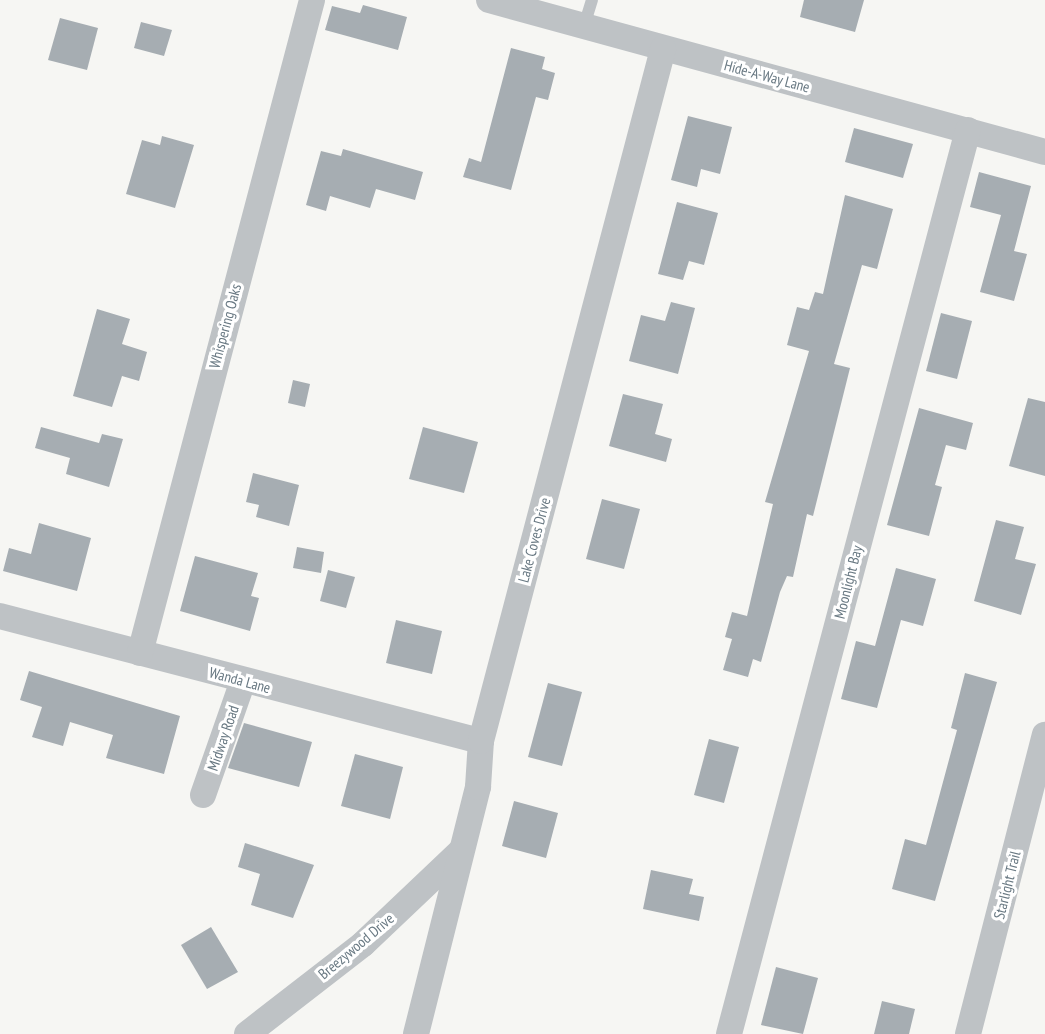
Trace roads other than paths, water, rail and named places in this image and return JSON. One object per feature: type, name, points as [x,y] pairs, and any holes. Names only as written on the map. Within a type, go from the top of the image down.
[{"type":"street","name":"Whispering Oaks","points":[[140,653],[312,0]]},
{"type":"street","name":"Hide-A-Way Lane","points":[[489,0],[1045,152]]},
{"type":"street","name":"Lake Coves Drive","points":[[416,1034],[478,787],[481,741],[663,49]]},
{"type":"street","name":"Moonlight Bay","points":[[729,1034],[968,130]]},
{"type":"street","name":"Wanda Lane","points":[[0,616],[481,741]]},
{"type":"street","name":"Midway Road","points":[[203,795],[243,681]]},
{"type":"street","name":"Starlight Trail","points":[[968,1034],[1045,735]]},
{"type":"street","name":"Breezywood Drive","points":[[247,1034],[363,944],[460,852]]},
{"type":"lane","points":[[584,26],[592,0]]}]
